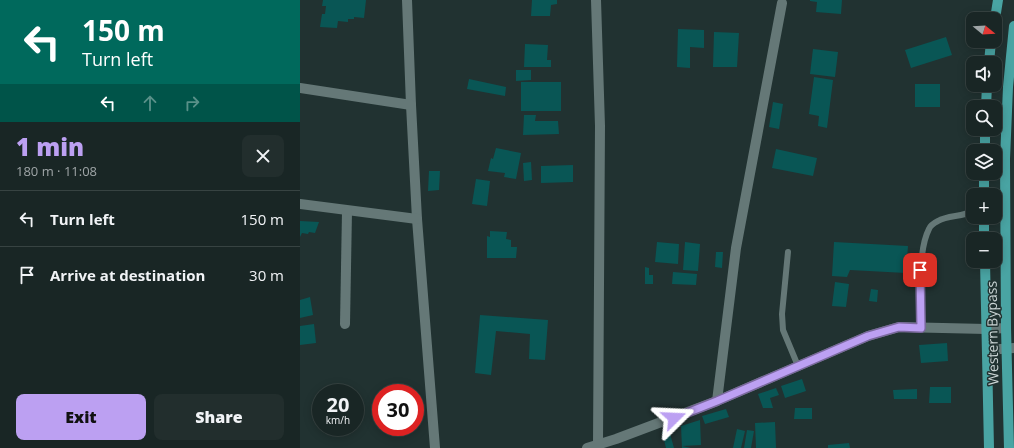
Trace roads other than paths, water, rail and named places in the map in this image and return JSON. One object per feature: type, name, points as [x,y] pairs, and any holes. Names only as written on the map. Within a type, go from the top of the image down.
[{"type":"main road","points":[[995,12],[998,0]]},
{"type":"main road","name":"Western Bypass","points":[[1009,448],[1010,348],[1006,328],[1005,159],[1014,26]]},
{"type":"main road","name":"Western Bypass","points":[[985,268],[989,448]]},
{"type":"street","points":[[407,0],[410,105],[417,218],[435,448]]},
{"type":"street","points":[[596,0],[600,126],[598,444]]},
{"type":"street","points":[[717,401],[736,248],[782,3]]},
{"type":"street","points":[[300,88],[410,105]]},
{"type":"street","points":[[300,204],[417,218]]},
{"type":"street","points":[[345,324],[347,210]]},
{"type":"street","points":[[587,448],[598,444],[616,444],[868,336],[899,327],[1006,328]]},
{"type":"street","points":[[987,350],[1010,348]]},
{"type":"lane","points":[[921,328],[920,270],[924,240],[929,228],[938,220],[966,214]]},
{"type":"lane","points":[[788,252],[782,314],[783,330],[798,366]]}]
